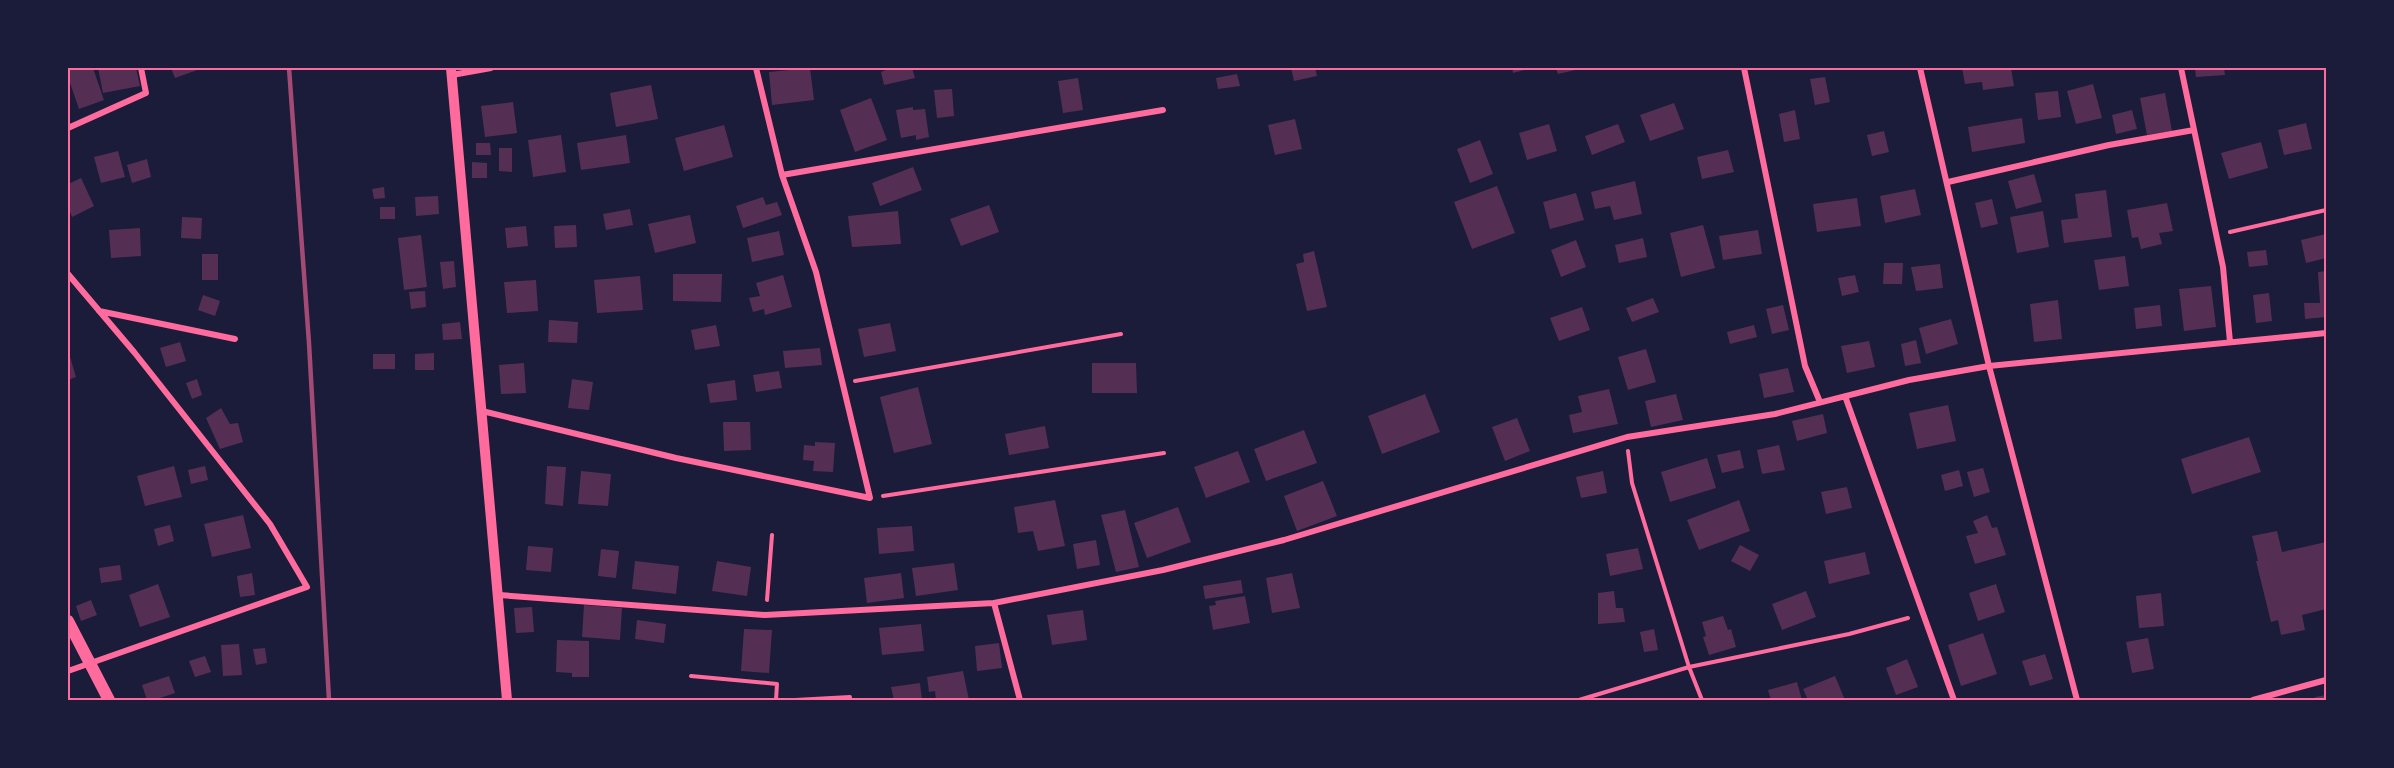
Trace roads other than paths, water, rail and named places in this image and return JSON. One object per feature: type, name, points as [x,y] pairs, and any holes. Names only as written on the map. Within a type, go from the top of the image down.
[{"type":"main road","points":[[68,621],[109,700]]},
{"type":"street","points":[[68,128],[146,93],[141,68]]},
{"type":"street","points":[[491,68],[452,71],[507,700]]},
{"type":"street","points":[[482,411],[676,458],[870,498],[816,272],[782,175],[756,68]]},
{"type":"street","points":[[1744,68],[1805,366],[1820,402]]},
{"type":"street","points":[[1920,68],[1989,366],[2077,700]]},
{"type":"street","points":[[2181,68],[2223,267],[2230,342]]},
{"type":"street","points":[[782,175],[1163,110]]},
{"type":"street","points":[[1948,182],[2109,145],[2194,130]]},
{"type":"street","points":[[68,274],[134,352],[270,524],[307,587],[68,671]]},
{"type":"street","points":[[98,311],[236,339]]},
{"type":"street","points":[[499,595],[765,615],[994,603],[1163,570],[1284,540],[1627,437],[1775,414],[1909,381],[1989,366],[2326,333]]},
{"type":"street","points":[[1845,396],[1954,700]]},
{"type":"street","points":[[994,603],[1020,700]]},
{"type":"street","points":[[2253,700],[2326,680]]},
{"type":"railway","points":[[289,68],[309,343],[329,700]]}]
